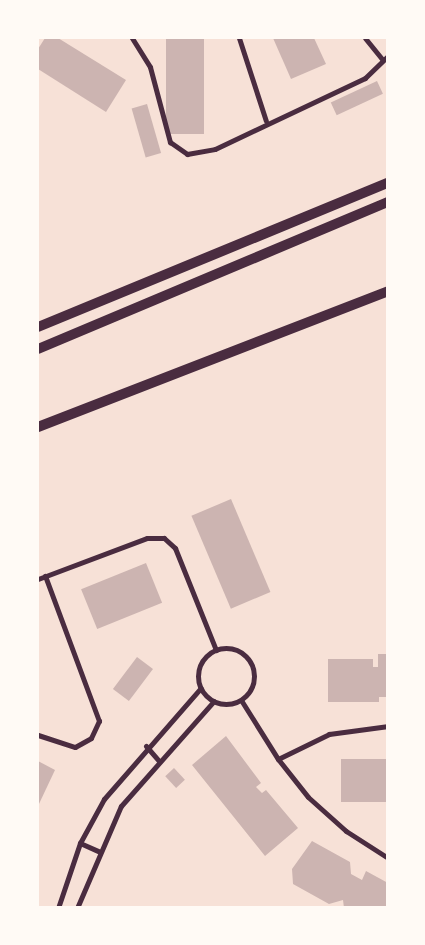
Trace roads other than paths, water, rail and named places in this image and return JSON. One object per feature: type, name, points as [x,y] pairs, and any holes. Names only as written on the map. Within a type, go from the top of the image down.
[{"type":"highway","points":[[38,327],[388,183]]},
{"type":"highway","points":[[38,349],[388,202]]},
{"type":"highway","points":[[38,427],[388,291]]},
{"type":"street","points":[[132,38],[150,67],[170,142],[177,150],[201,154],[266,121],[365,78],[385,58],[365,38]]},
{"type":"street","points":[[239,38],[266,121]]},
{"type":"street","points":[[38,580],[146,538],[164,538],[175,548],[216,650]]},
{"type":"street","points":[[38,735],[59,745],[75,747],[91,738],[99,721],[46,576]]},
{"type":"street","points":[[214,701],[201,688],[200,666],[216,650],[236,649],[251,662],[254,683],[241,700]]},
{"type":"street","points":[[58,908],[80,843],[116,780],[201,688]]},
{"type":"street","points":[[77,908],[98,851],[121,806],[214,701],[241,700]]},
{"type":"street","points":[[241,700],[278,759],[327,815],[388,858]]},
{"type":"street","points":[[278,759],[329,734],[388,726]]},
{"type":"street","points":[[146,746],[159,761]]},
{"type":"street","points":[[80,843],[98,851]]}]
